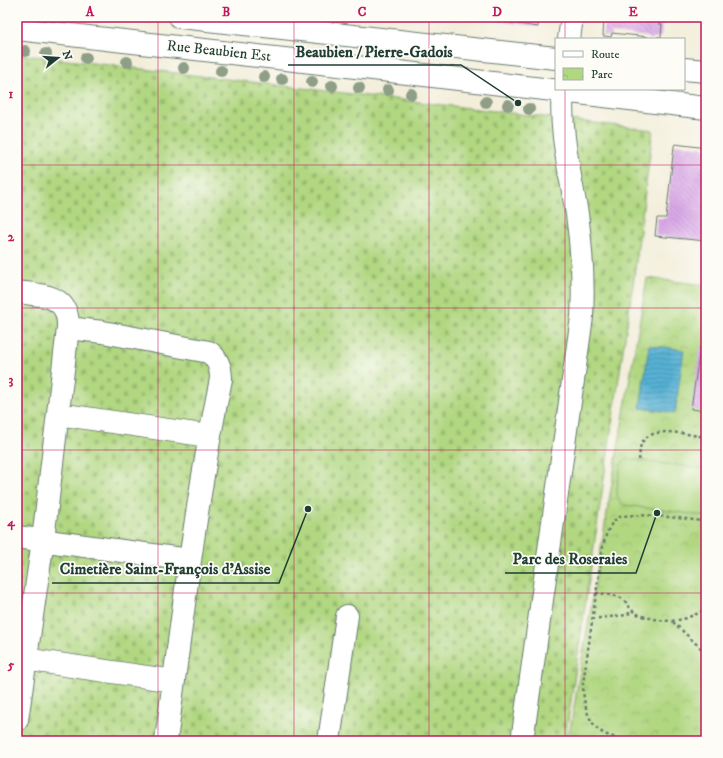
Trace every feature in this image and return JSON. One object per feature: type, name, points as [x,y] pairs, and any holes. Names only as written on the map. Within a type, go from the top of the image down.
[{"type":"street","name":"Rue Beaubien Est","points":[[180,17],[555,58]]},
{"type":"street","points":[[569,38],[572,17]]},
{"type":"street","name":"Rue Beaubien Est","points":[[17,29],[555,89]]},
{"type":"street","points":[[356,66],[359,36]]},
{"type":"street","points":[[685,69],[706,71]]},
{"type":"street","name":"Rue Beaubien Est","points":[[563,90],[706,108]]},
{"type":"street","points":[[522,741],[582,317],[584,283],[582,252],[562,127],[563,90]]},
{"type":"street","points":[[17,292],[56,299],[63,306],[68,316],[68,328],[43,540],[22,659],[17,720]]},
{"type":"street","points":[[68,328],[103,332],[209,352],[219,363],[221,370],[221,379],[209,436],[190,560],[166,741]]},
{"type":"street","points":[[58,414],[209,436]]},
{"type":"street","points":[[17,537],[190,560]]},
{"type":"street","points":[[329,741],[348,616]]},
{"type":"street","points":[[22,659],[174,681]]},
{"type":"path","points":[[639,460],[640,446],[643,441],[655,433],[665,432],[706,436]]},
{"type":"path","points":[[638,741],[606,735],[595,726],[589,717],[585,706],[583,684],[606,533],[612,524],[620,517],[644,516],[706,522]]},
{"type":"path","points":[[596,592],[620,598],[628,603],[633,611],[658,620],[672,622],[706,609]]},
{"type":"path","points":[[592,619],[626,615],[633,611]]},
{"type":"path","points":[[672,622],[706,653]]},
{"type":"green space","points":[[17,54],[653,130],[634,277],[565,741],[17,741]]},
{"type":"green space","points":[[647,278],[706,285],[706,741],[568,741]]},
{"type":"green space","points":[[627,459],[706,469],[706,516],[624,505],[620,502],[618,497],[617,486],[621,464]]},
{"type":"water","points":[[649,345],[684,350],[675,413],[640,408]]},
{"type":"building","points":[[469,17],[539,17],[538,27]]},
{"type":"building","points":[[604,17],[659,17],[659,24],[662,24],[661,37],[657,38],[612,33],[611,37],[603,36]]},
{"type":"building","points":[[17,74],[22,87],[20,102],[17,109]]},
{"type":"building","points":[[675,144],[706,148],[706,241],[655,236],[657,218],[666,218]]},
{"type":"building","points":[[700,348],[706,349],[706,411],[691,409]]},
{"type":"place","name":"Beaubien / Pierre-Gadois","points":[[518,103]]},
{"type":"place","name":"Cimetière Saint-François d'Assise","points":[[308,509]]},
{"type":"place","name":"Parc des Roseraies","points":[[657,513]]}]
